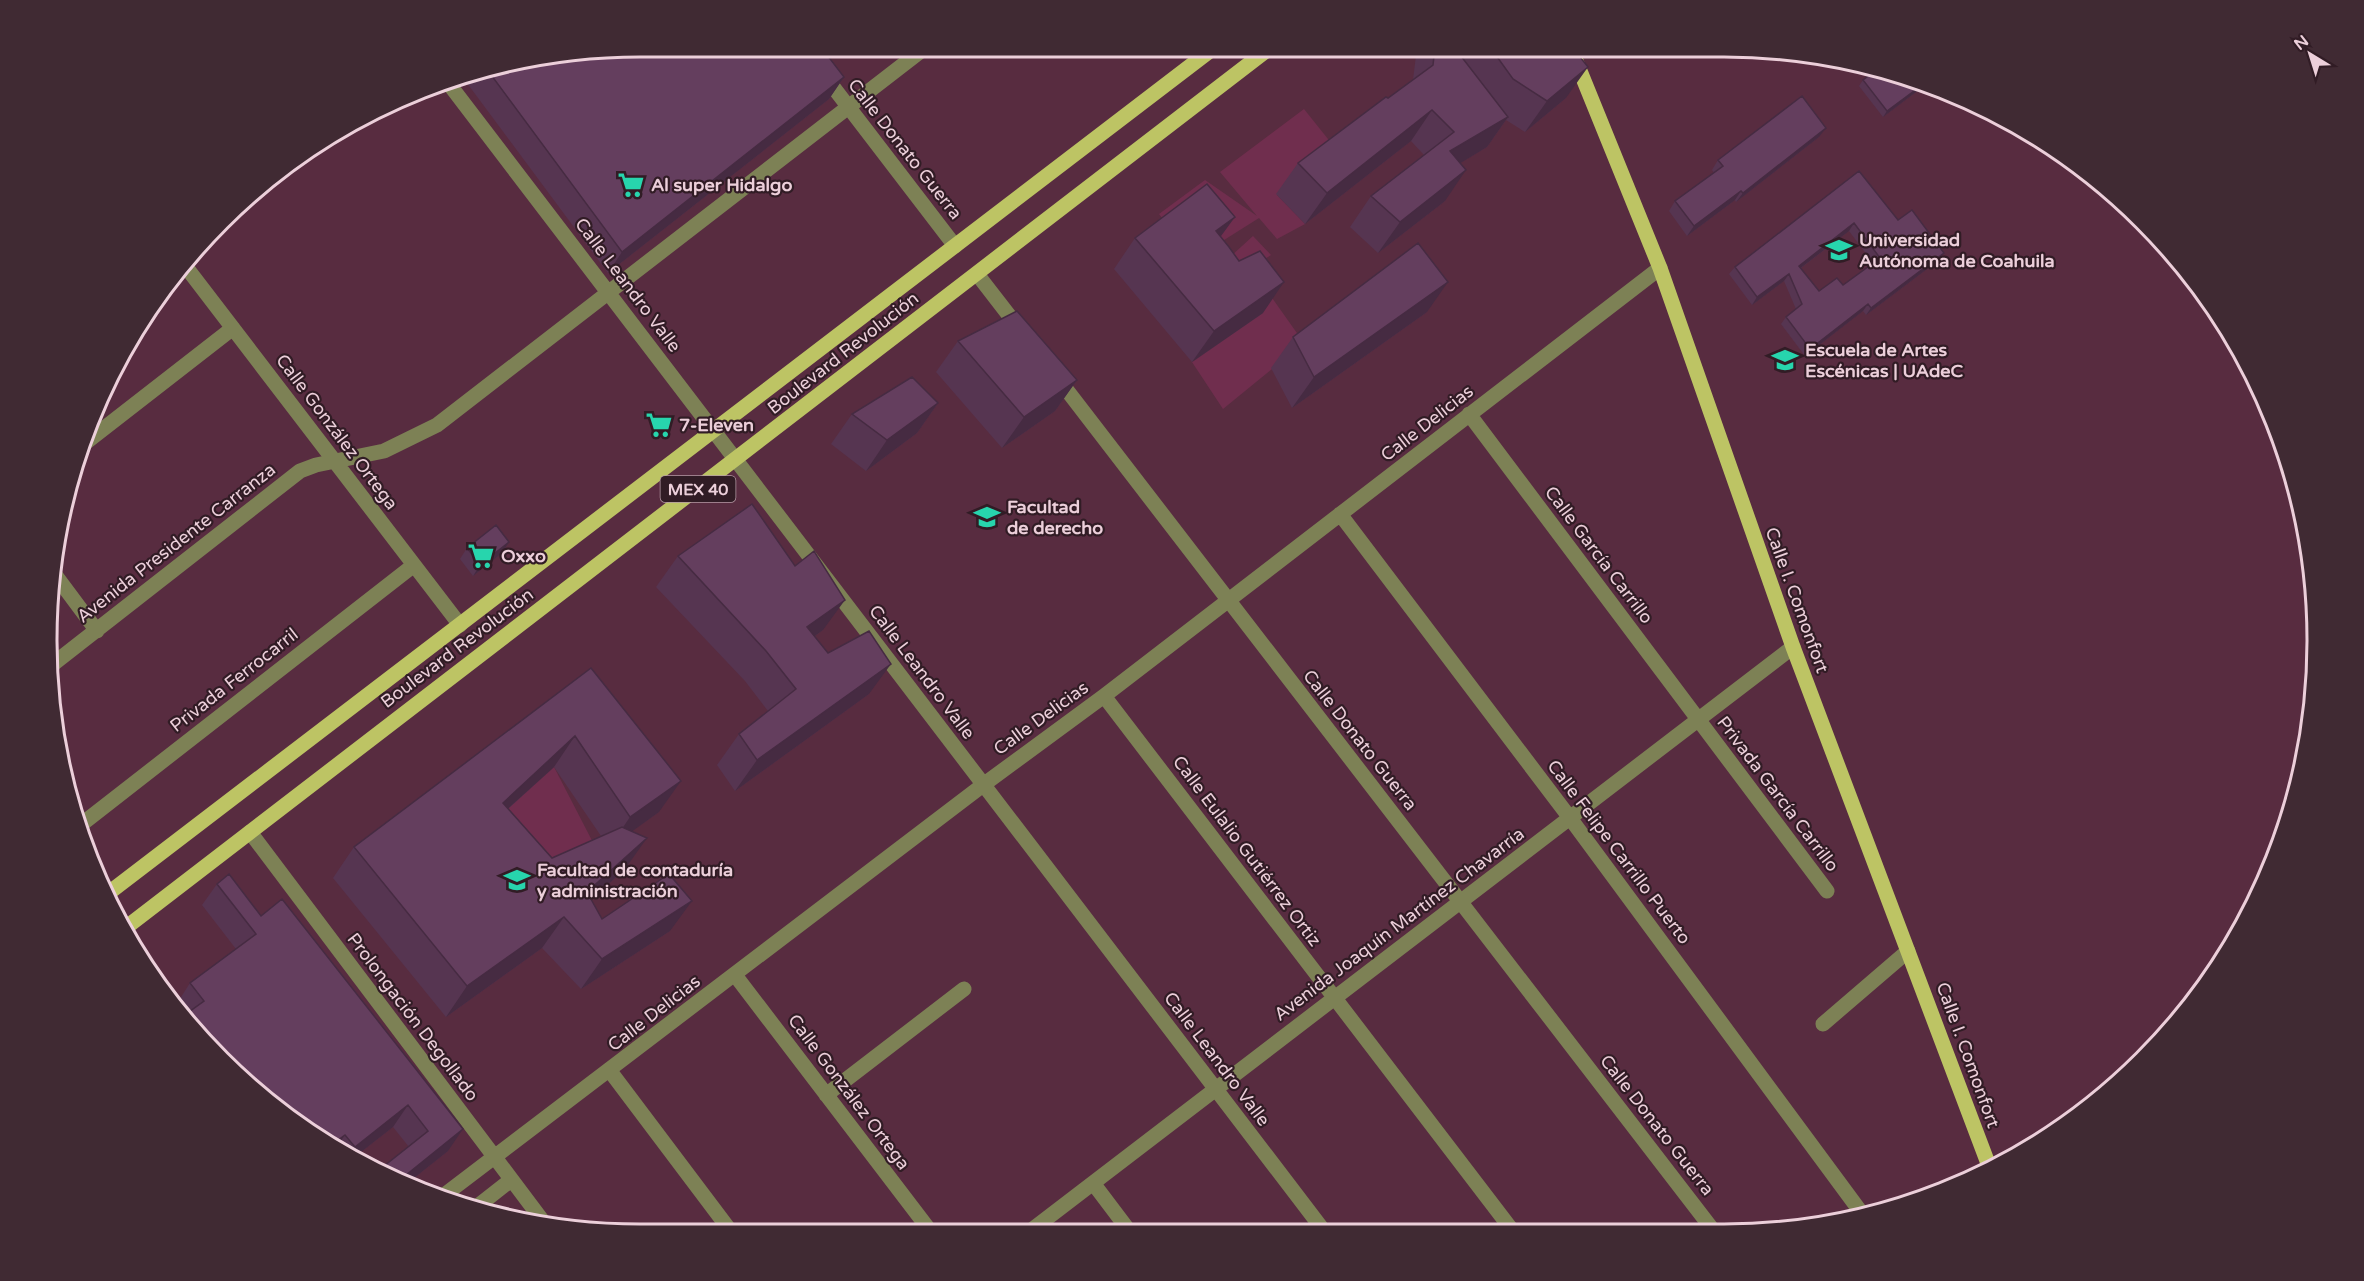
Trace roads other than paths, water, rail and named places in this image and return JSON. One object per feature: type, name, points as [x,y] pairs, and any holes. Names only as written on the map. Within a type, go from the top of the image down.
[{"type":"main road","name":"MEX 40","points":[[113,890],[714,431],[1198,57]]},
{"type":"main road","name":"Boulevard Revolución","points":[[131,924],[1258,57]]},
{"type":"main road","name":"Calle I. Comonfort","points":[[1574,57],[1659,268],[1793,647],[1987,1161]]},
{"type":"street","name":"Avenida Presidente Carranza","points":[[58,661],[300,471],[334,461],[384,451],[437,425],[913,57]]},
{"type":"street","name":"Calle Donato Guerra","points":[[815,64],[955,246]]},
{"type":"street","name":"Calle Leandro Valle","points":[[452,88],[1319,1224]]},
{"type":"street","name":"Calle Delicias","points":[[449,1192],[983,785],[1104,696],[1659,268]]},
{"type":"street","name":"Calle González Ortega","points":[[189,271],[460,625]]},
{"type":"street","points":[[977,274],[1028,340]]},
{"type":"street","points":[[94,436],[233,328]]},
{"type":"street","name":"Calle Donato Guerra","points":[[1050,368],[1708,1224]]},
{"type":"street","name":"Calle García Carrillo","points":[[1469,414],[1698,720]]},
{"type":"street","name":"Calle Felipe Carrillo Puerto","points":[[1340,514],[1570,818],[1858,1208]]},
{"type":"street","name":"Privada Ferrocarril","points":[[86,820],[414,565]]},
{"type":"street","points":[[60,582],[96,631]]},
{"type":"street","name":"Avenida Joaquín Martínez Chavarría","points":[[1039,1224],[1793,647]]},
{"type":"street","name":"Calle Eulalio Gutiérrez Ortiz","points":[[1104,696],[1507,1224]]},
{"type":"street","name":"Privada García Carrillo","points":[[1698,720],[1827,891]]},
{"type":"street","name":"Prolongación Degollado","points":[[250,832],[538,1215]]},
{"type":"street","points":[[1823,1024],[1908,951]]},
{"type":"street","name":"Calle González Ortega","points":[[735,975],[925,1224]]},
{"type":"street","points":[[826,1095],[964,989]]},
{"type":"street","points":[[610,1071],[725,1224]]},
{"type":"street","points":[[483,1202],[511,1180]]},
{"type":"street","points":[[1093,1183],[1124,1224]]},
{"type":"place","name":"Al super Hidalgo","points":[[631,185]]},
{"type":"place","name":"Universidad Autónoma de Coahuila","points":[[1839,250]]},
{"type":"place","name":"Escuela de Artes Escénicas | UAdeC","points":[[1785,360]]},
{"type":"place","name":"7-Eleven","points":[[659,425]]},
{"type":"place","name":"Facultad de derecho","points":[[987,517]]},
{"type":"place","name":"Oxxo","points":[[481,556]]},
{"type":"place","name":"Facultad de contaduría y administración","points":[[517,880]]}]
